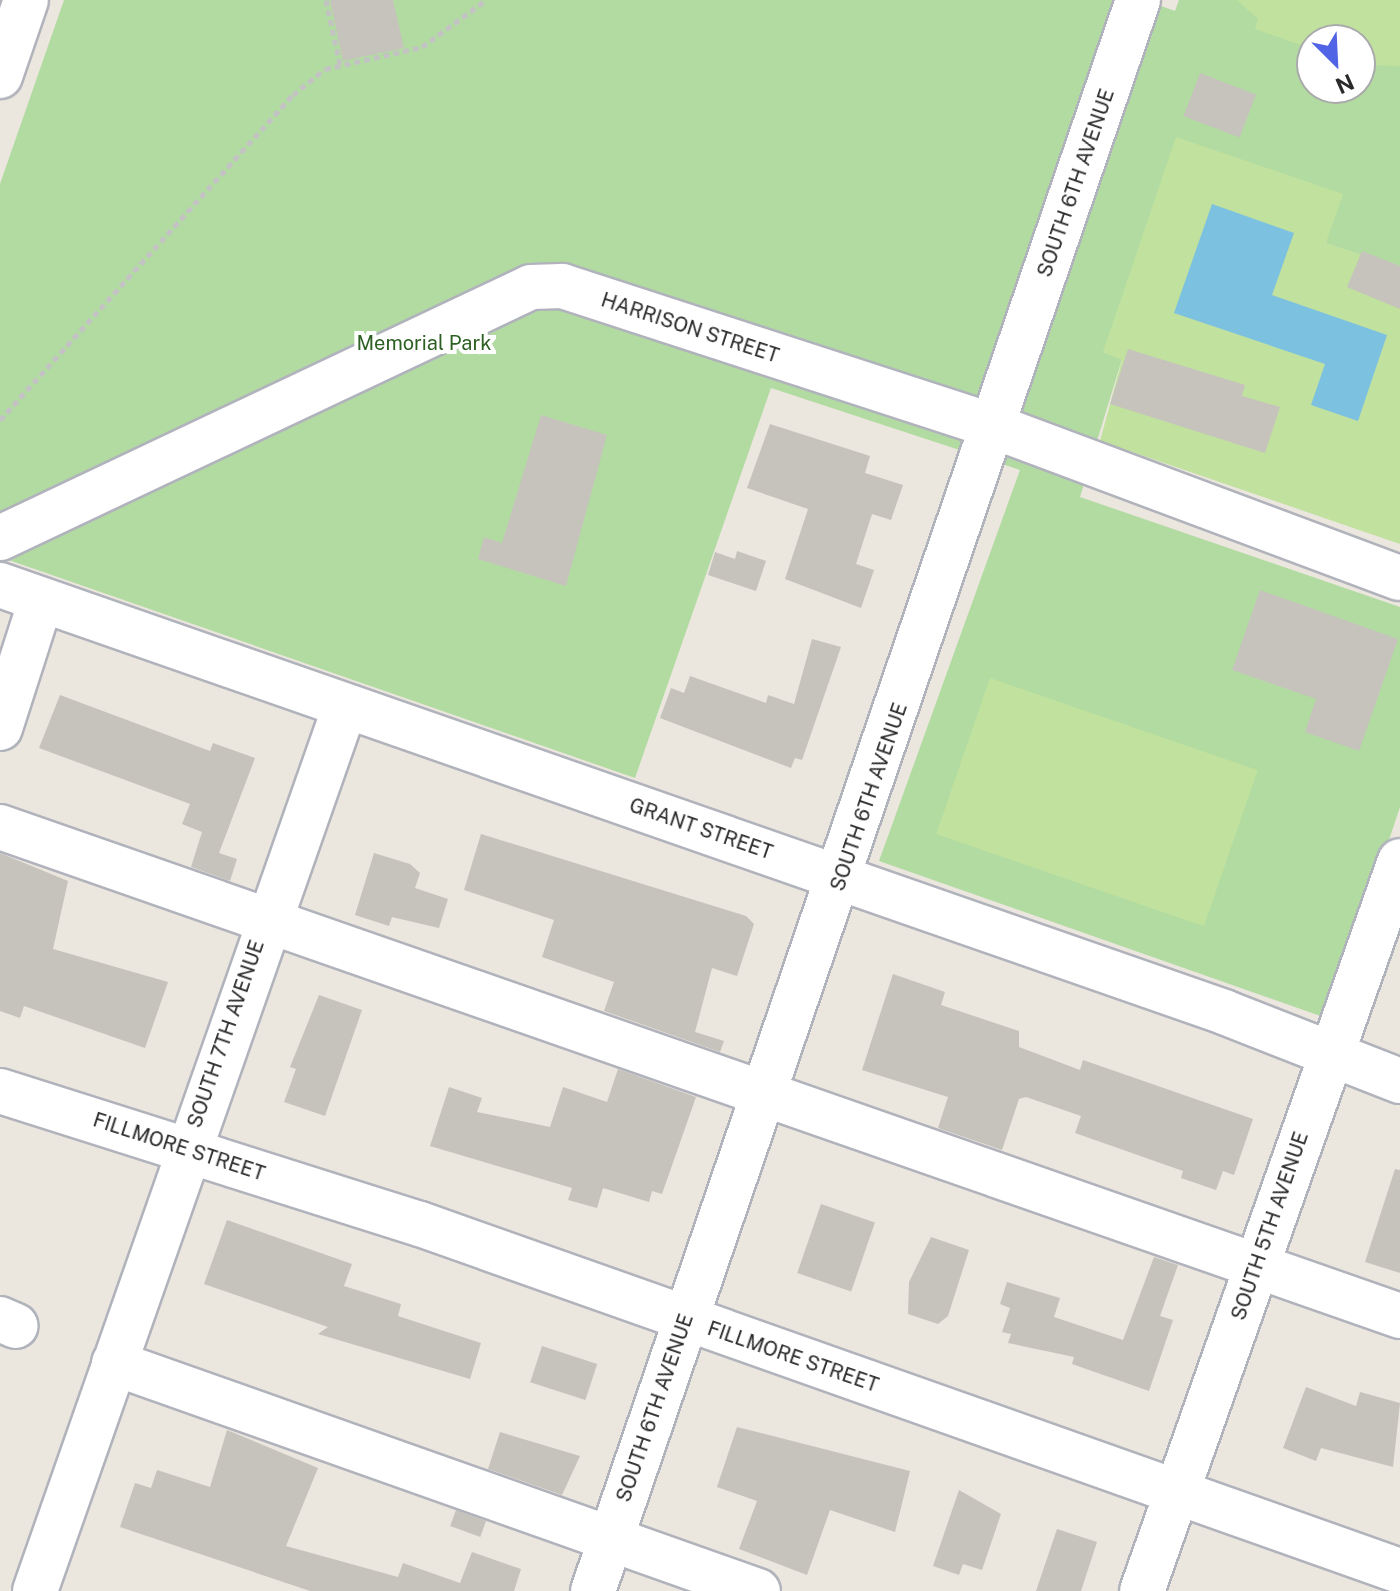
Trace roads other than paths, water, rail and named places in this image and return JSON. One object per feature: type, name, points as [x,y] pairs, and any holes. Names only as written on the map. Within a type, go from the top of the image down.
[{"type":"street","points":[[0,76],[26,0]]},
{"type":"street","name":"SOUTH 6TH AVENUE","points":[[593,1591],[684,1320],[842,878],[1138,0]]},
{"type":"street","name":"HARRISON STREET","points":[[0,538],[531,287],[562,286],[993,426],[1400,578]]},
{"type":"street","name":"GRANT STREET","points":[[0,585],[842,878],[1400,1081]]},
{"type":"street","points":[[0,728],[41,600]]},
{"type":"street","name":"SOUTH 7TH AVENUE","points":[[30,1585],[114,1363],[185,1149],[345,707]]},
{"type":"street","points":[[0,827],[1400,1316]]},
{"type":"street","name":"SOUTH 5TH AVENUE","points":[[1142,1591],[1400,861]]},
{"type":"street","name":"FILLMORE STREET","points":[[0,1091],[185,1149],[1177,1489],[1400,1571]]},
{"type":"street","points":[[114,1363],[758,1591]]},
{"type":"water","points":[[1212,204],[1294,233],[1272,295],[1387,335],[1358,421],[1311,405],[1325,364],[1174,313]]},
{"type":"park label","name":"Memorial Park","points":[[424,343]]}]
